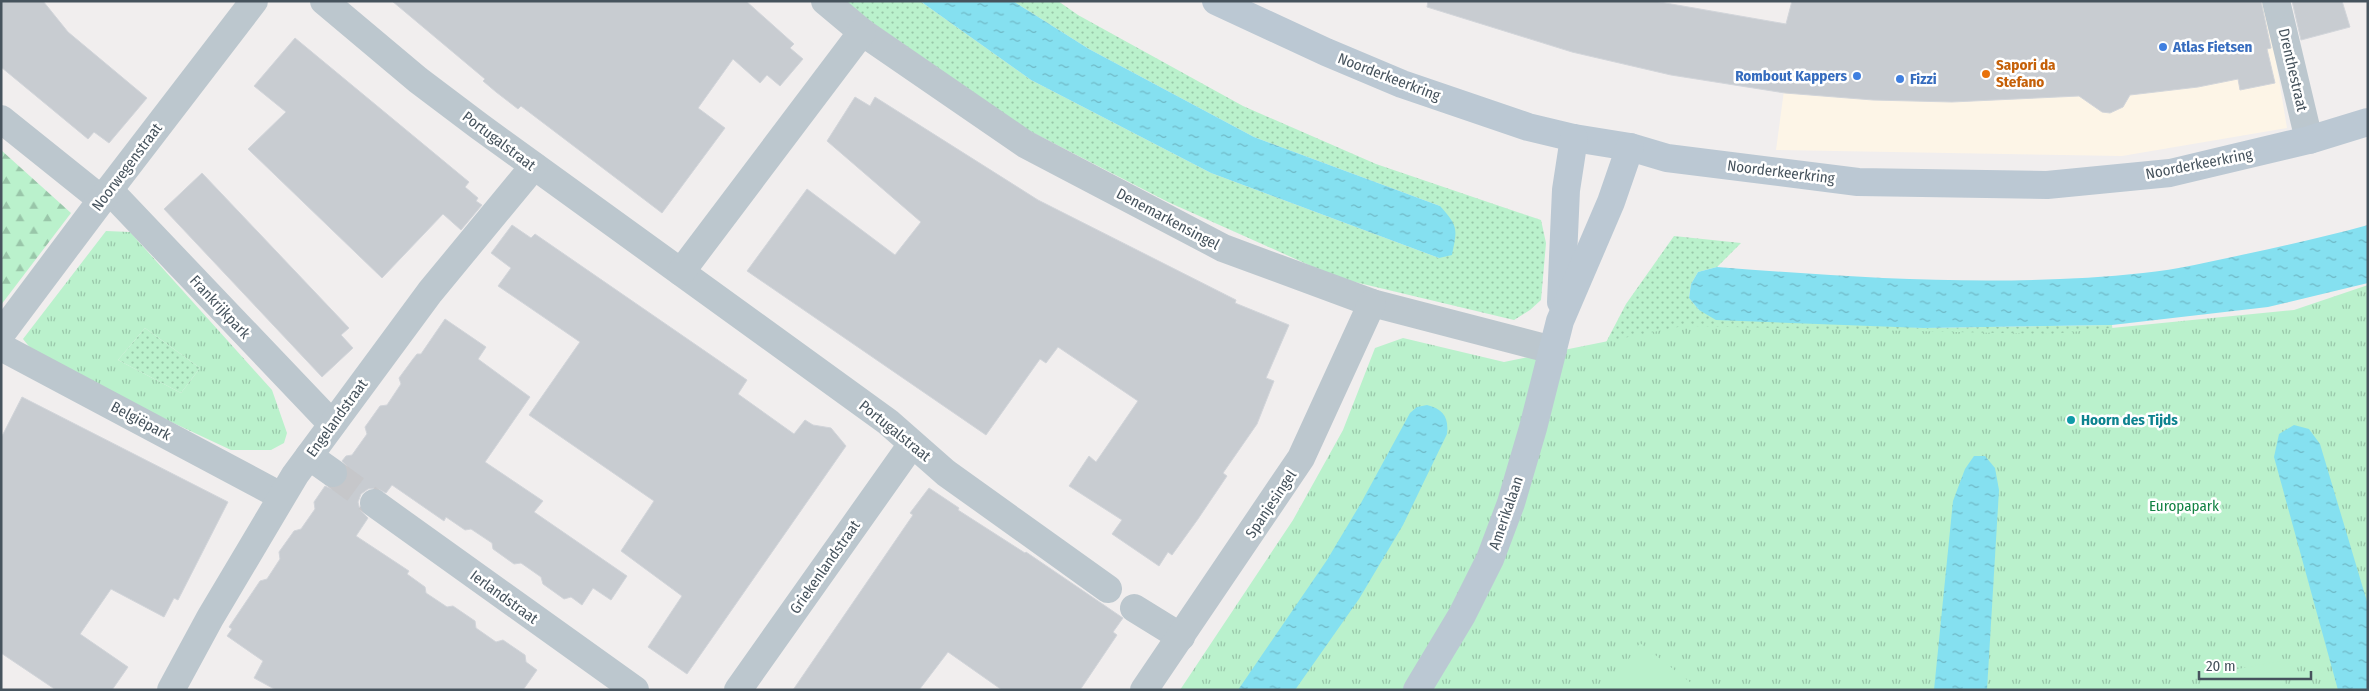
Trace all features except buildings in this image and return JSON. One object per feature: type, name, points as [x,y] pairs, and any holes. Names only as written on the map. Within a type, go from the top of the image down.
[{"type":"street","name":"Noorwegenstraat","points":[[1,334],[254,1]]},
{"type":"street","name":"Portugalstraat","points":[[324,1],[418,80],[888,422],[912,444],[997,512],[1108,589]]},
{"type":"street","name":"Denemarkensingel","points":[[824,1],[862,32],[1026,144],[1223,248],[1372,303],[1553,350]]},
{"type":"street","name":"Noorderkeerkring","points":[[1216,1],[1326,52],[1402,84],[1510,122],[1574,138],[1630,147],[1667,158],[1858,182],[2037,185],[2170,173],[2309,140],[2368,122]]},
{"type":"street","name":"Drenthestraat","points":[[2276,1],[2309,140]]},
{"type":"street","points":[[681,272],[862,32]]},
{"type":"street","name":"Frankrijkpark","points":[[1,119],[105,195],[332,424]]},
{"type":"street","name":"Amerikalaan","points":[[1560,321],[1566,190],[1574,138]]},
{"type":"street","name":"Amerikalaan","points":[[1417,690],[1462,615],[1490,559],[1511,504],[1560,321],[1611,202],[1630,147]]},
{"type":"street","name":"Engelandstraat","points":[[171,690],[281,496],[430,292],[534,166]]},
{"type":"street","name":"Spanjesingel","points":[[1144,690],[1302,458],[1372,303]]},
{"type":"street","name":"Belgiëpark","points":[[1,347],[281,496]]},
{"type":"street","name":"Griekenlandstraat","points":[[738,690],[912,444]]},
{"type":"street","points":[[309,456],[333,473]]},
{"type":"street","name":"Ierlandstraat","points":[[374,503],[635,690]]},
{"type":"street","points":[[1134,608],[1181,637]]},
{"type":"shaded area","points":[[1796,1],[2266,1],[2287,128],[2122,156],[1776,150]]},
{"type":"green space","points":[[841,1],[920,1],[1031,80],[1211,173],[1439,258],[1440,206],[1254,137],[1089,49],[1013,1],[1058,1],[1078,15],[1243,106],[1376,164],[1541,220],[1546,243],[1541,300],[1514,320],[1338,278],[1168,202],[1026,129]]},
{"type":"green space","points":[[1,150],[71,213],[1,305]]},
{"type":"green space","points":[[106,231],[130,232],[272,390],[287,433],[284,443],[271,450],[231,450],[41,361],[23,339]],"holes":[[[145,328],[200,368],[181,393],[118,360]]]},
{"type":"green space","points":[[1674,236],[1741,243],[1717,267],[1698,272],[1691,284],[1689,298],[1699,310],[1923,328],[2112,325],[2115,351],[1602,350],[1626,304]]},
{"type":"green space","name":"Europapark","points":[[2368,285],[2368,690],[1180,690],[1293,520],[1343,430],[1375,348],[1403,338],[1504,362],[1683,326],[2051,334],[2294,310]]},
{"type":"green space","points":[[145,328],[200,368],[181,393],[118,360]]},
{"type":"green space","points":[[1640,643],[1700,690],[1607,690]]},
{"type":"green space","points":[[2280,661],[2287,690],[2208,690],[2206,676],[2190,678]]},
{"type":"water","points":[[920,1],[1013,1],[1089,49],[1254,137],[1440,206],[1451,219],[1455,229],[1452,255],[1439,258],[1211,173],[1031,80]]},
{"type":"water","points":[[2368,225],[2368,283],[2268,307],[2112,325],[1923,328],[1716,320],[1699,310],[1689,298],[1691,284],[1698,272],[1717,267],[1823,275],[1930,280],[1983,281],[2090,278],[2182,268]]},
{"type":"water","points":[[1427,405],[1441,411],[1444,415],[1447,423],[1447,434],[1403,525],[1359,599],[1295,690],[1238,690],[1327,560],[1361,503],[1410,413],[1417,407]]},
{"type":"water","points":[[2294,425],[2309,429],[2320,444],[2368,605],[2368,690],[2338,690],[2274,457],[2279,434]]},
{"type":"water","points":[[1974,456],[1985,456],[1995,468],[1999,490],[1987,690],[1934,690],[1953,501],[1965,469]]},
{"type":"tunnel","points":[[333,473],[374,503]]},
{"type":"place","name":"Atlas Fietsen","points":[[2163,47]]},
{"type":"place","name":"Sapori da Stefano","points":[[1986,74]]},
{"type":"place","name":"Rombout Kappers","points":[[1857,76]]},
{"type":"place","name":"Fizzi","points":[[1900,79]]},
{"type":"place","name":"Hoorn des Tijds","points":[[2071,420]]}]
